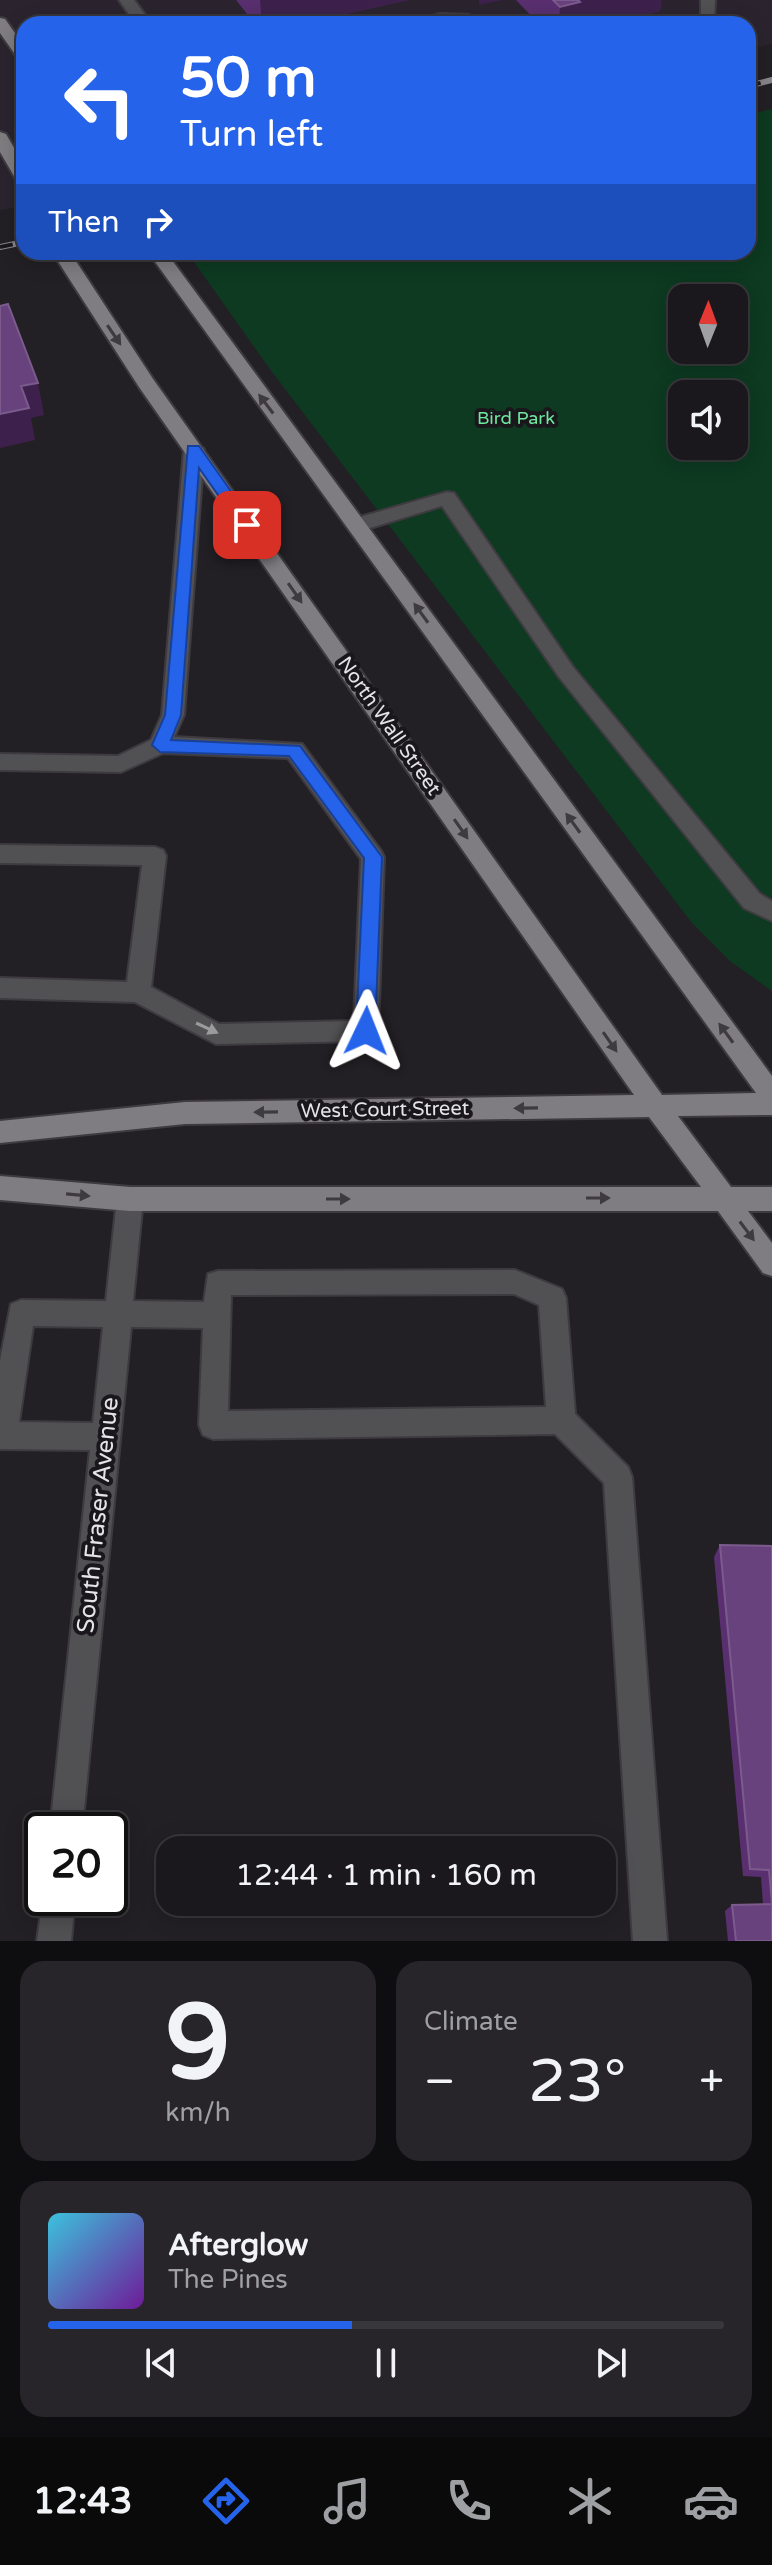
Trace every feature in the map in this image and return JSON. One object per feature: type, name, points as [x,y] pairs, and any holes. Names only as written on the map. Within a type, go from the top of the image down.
[{"type":"main road","points":[[0,22],[16,45]]},
{"type":"main road","points":[[0,137],[16,166]]},
{"type":"main road","name":"North Wall Street","points":[[66,260],[194,449],[656,1106],[772,1264]]},
{"type":"main road","points":[[163,260],[772,1096]]},
{"type":"main road","name":"West Court Street","points":[[0,1132],[185,1113],[772,1104]]},
{"type":"main road","points":[[0,1188],[130,1199],[772,1199]]},
{"type":"street","points":[[160,745],[173,715],[194,449]]},
{"type":"street","points":[[357,525],[447,498],[566,672],[752,901],[772,912]]},
{"type":"street","points":[[0,762],[121,764],[160,745],[294,750],[373,857],[366,1031],[216,1034],[138,992],[0,988]]},
{"type":"street","points":[[0,854],[155,856],[138,992]]},
{"type":"street","name":"South Fraser Avenue","points":[[68,1812],[130,1199]]},
{"type":"street","points":[[561,1420],[213,1425],[218,1283],[515,1282],[552,1298],[561,1420],[618,1477],[650,1941]]},
{"type":"street","points":[[106,1437],[2,1435],[21,1313],[217,1315]]},
{"type":"street","points":[[54,1941],[57,1916]]},
{"type":"shaded area","points":[[0,0],[772,0],[772,44],[756,47],[756,16],[16,16],[16,207],[0,210]]},
{"type":"green space","name":"Bird Park","points":[[772,109],[772,991],[731,962],[692,923],[269,368],[193,260],[756,260],[756,113]]},
{"type":"building","points":[[553,0],[578,0],[580,2],[560,7]]},
{"type":"building","points":[[8,304],[38,383],[21,386],[29,408],[0,414],[0,306]]},
{"type":"building","points":[[720,1545],[772,1546],[772,1904],[769,1870],[750,1869]]},
{"type":"building","points":[[772,1904],[772,1941],[736,1941],[732,1905]]},
{"type":"railway","points":[[756,84],[772,80]]},
{"type":"railway","points":[[0,247],[16,244]]},
{"type":"route","points":[[247,525],[194,449],[173,715],[160,745],[294,750],[373,857],[366,1031]]}]
